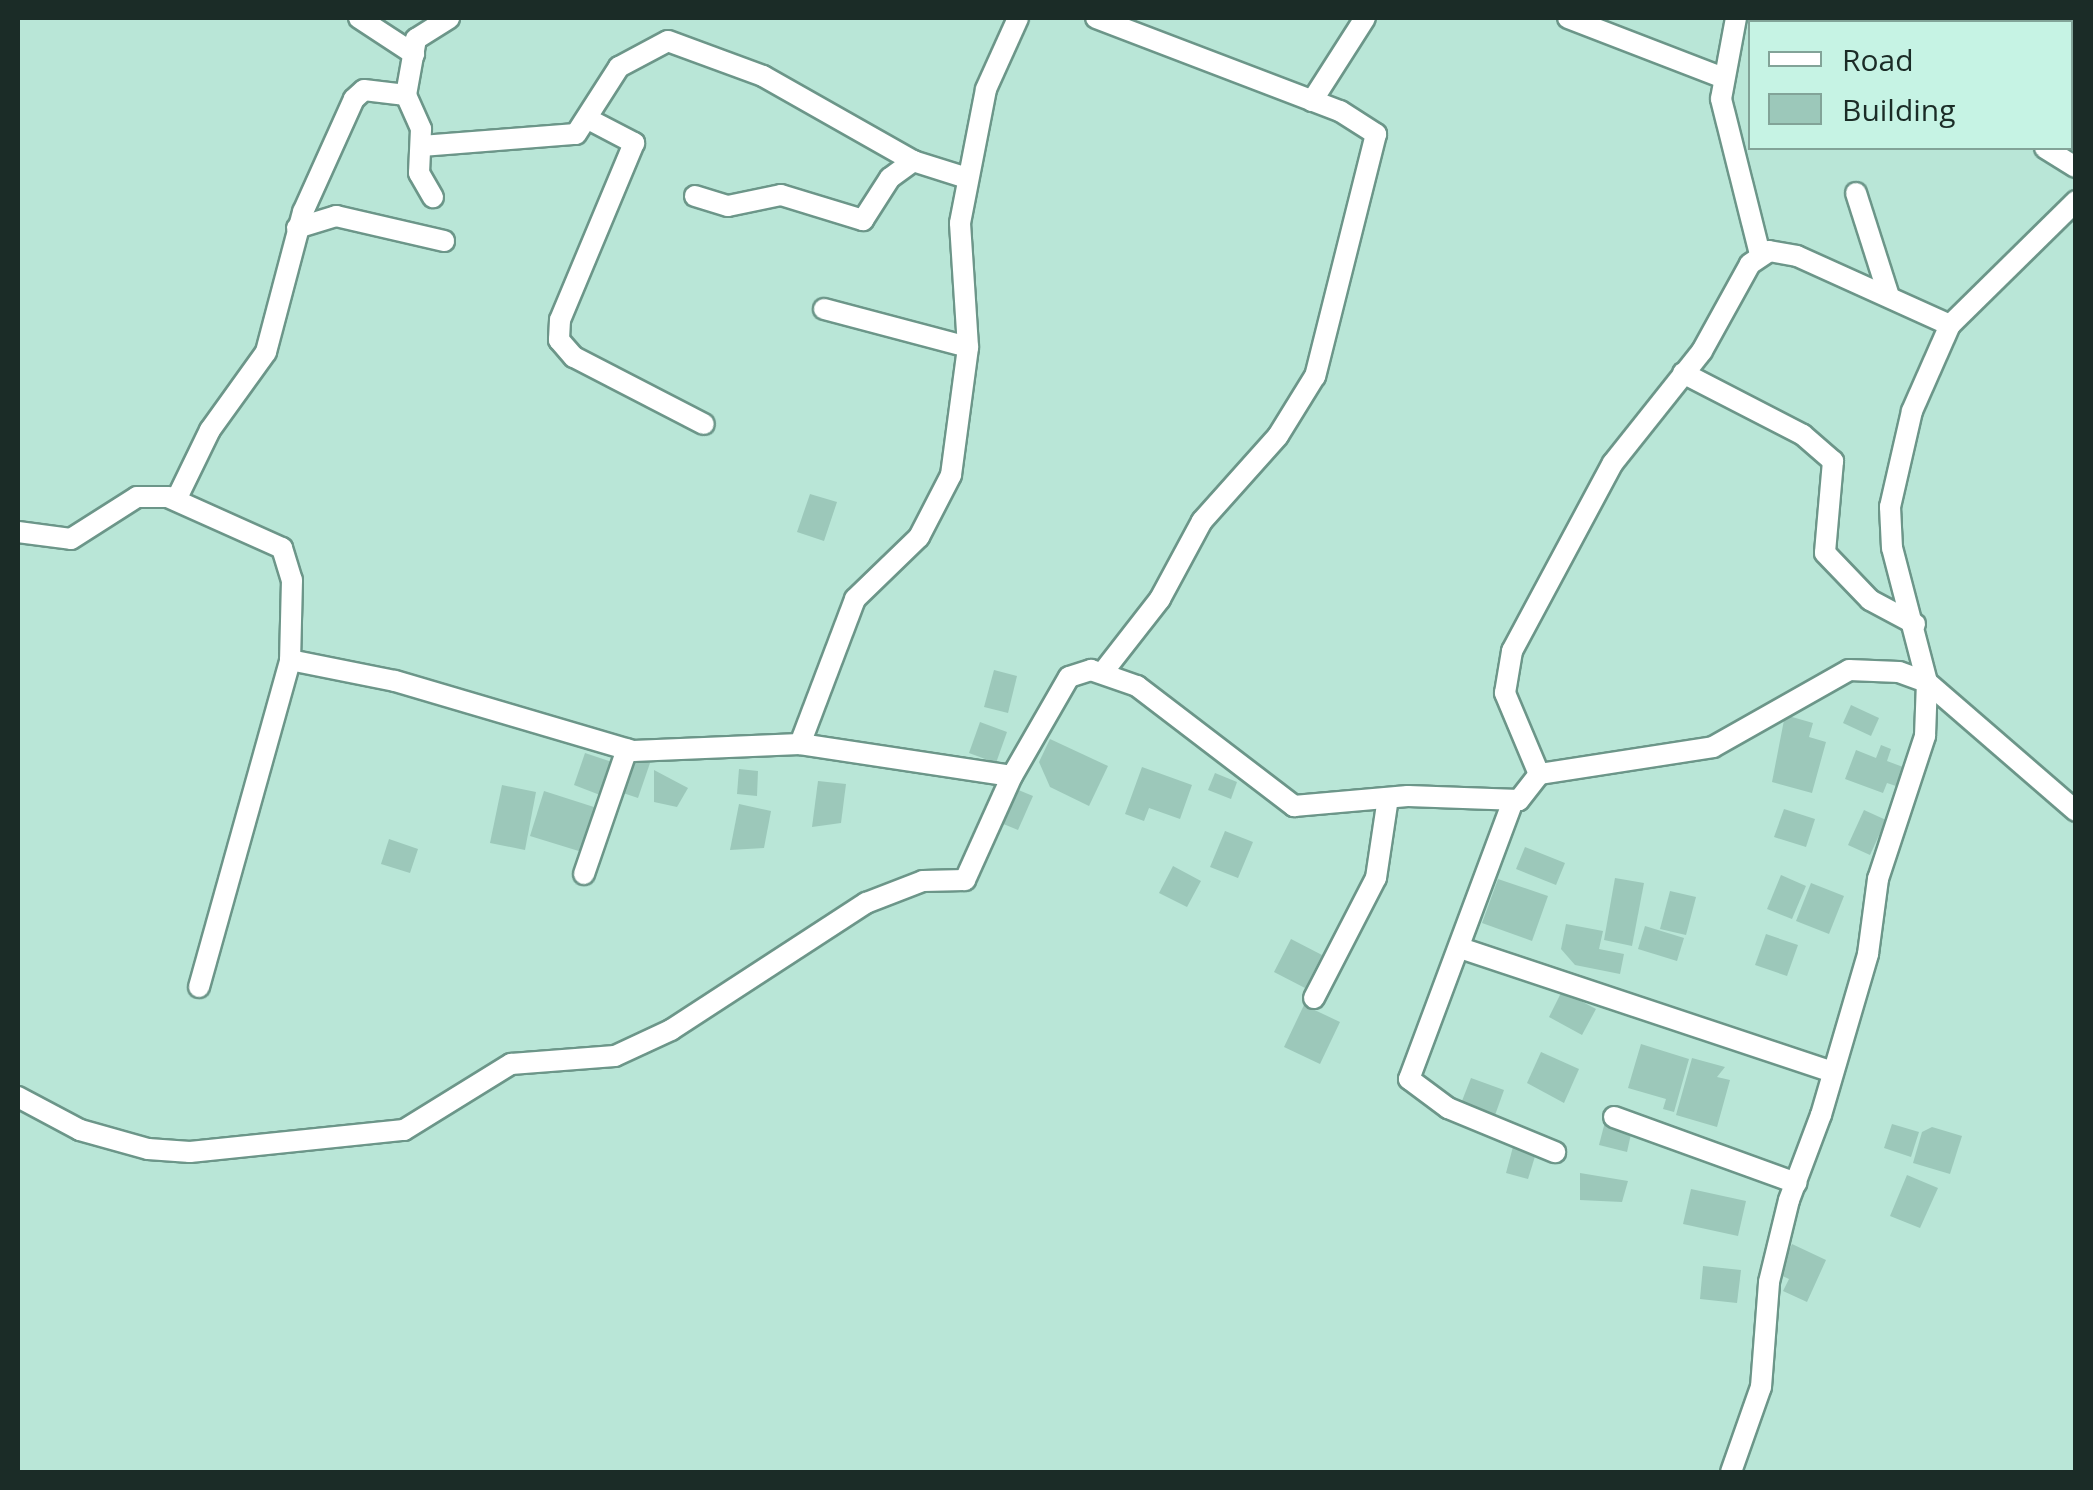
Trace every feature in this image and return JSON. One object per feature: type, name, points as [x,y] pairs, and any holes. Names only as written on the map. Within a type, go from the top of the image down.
[{"type":"street","points":[[360,18],[414,54]]},
{"type":"street","points":[[433,197],[419,173],[422,146],[406,95],[421,32],[449,18]]},
{"type":"street","points":[[800,744],[855,599],[919,537],[951,475],[968,347],[958,250],[967,178],[986,89],[1018,18]]},
{"type":"street","points":[[1096,18],[1312,101],[1376,134],[1315,376],[1278,436],[1202,521],[1160,599],[1104,672]]},
{"type":"street","points":[[1312,101],[1365,18]]},
{"type":"street","points":[[1568,18],[1722,78]]},
{"type":"street","points":[[1736,18],[1722,78],[1740,196],[1760,254]]},
{"type":"street","points":[[422,146],[562,139],[590,120],[619,68],[668,41],[764,76],[913,160],[967,178]]},
{"type":"street","points":[[176,500],[210,430],[266,352],[297,228],[358,92],[406,95]]},
{"type":"street","points":[[590,120],[634,144],[560,320],[560,340],[574,357],[704,424]]},
{"type":"street","points":[[2049,150],[2076,167]]},
{"type":"street","points":[[696,196],[728,206],[781,194],[863,220],[890,178],[913,160]]},
{"type":"street","points":[[1856,193],[1888,293]]},
{"type":"street","points":[[1730,1472],[1761,1386],[1769,1282],[1868,954],[1878,879],[1921,758],[1927,682],[1915,624],[1892,548],[1890,507],[1912,411],[1950,324],[2076,201]]},
{"type":"street","points":[[297,228],[336,216],[444,242]]},
{"type":"street","points":[[1760,254],[1796,256],[1888,293],[1950,324]]},
{"type":"street","points":[[18,1097],[80,1130],[148,1149],[190,1152],[404,1130],[511,1064],[631,1049],[866,903],[923,881],[968,877],[979,844],[1012,776],[1068,677],[1104,672],[1138,686],[1283,802],[1388,798],[1512,801],[1530,794],[1539,774],[1505,693],[1512,650],[1612,464],[1683,373],[1760,254]]},
{"type":"street","points":[[824,309],[968,347]]},
{"type":"street","points":[[1683,373],[1802,435],[1833,460],[1826,553],[1883,610],[1915,624]]},
{"type":"street","points":[[18,532],[71,539],[137,497],[176,500],[282,548],[292,580],[290,660],[199,987]]},
{"type":"street","points":[[290,660],[395,681],[627,750],[800,744],[1012,776]]},
{"type":"street","points":[[1539,774],[1713,747],[1849,670],[1927,682],[2076,811]]},
{"type":"street","points":[[584,874],[627,750]]},
{"type":"street","points":[[1314,998],[1376,878],[1388,798]]},
{"type":"street","points":[[1512,801],[1408,1080],[1448,1108],[1555,1152]]},
{"type":"street","points":[[1460,948],[1833,1072]]},
{"type":"street","points":[[1614,1118],[1796,1183]]},
{"type":"building","points":[[810,494],[837,502],[824,541],[797,532]]},
{"type":"building","points":[[994,670],[1017,676],[1008,713],[984,707]]},
{"type":"building","points":[[1851,705],[1879,718],[1871,736],[1843,723]]},
{"type":"building","points":[[1785,715],[1813,723],[1809,737],[1826,742],[1812,793],[1772,782]]},
{"type":"building","points":[[980,722],[1007,732],[996,763],[969,753]]},
{"type":"building","points":[[1050,739],[1108,766],[1089,806],[1050,787],[1039,762]]},
{"type":"building","points":[[1881,745],[1891,749],[1887,761],[1903,767],[1896,786],[1887,783],[1883,793],[1845,779],[1856,750],[1876,758]]},
{"type":"building","points":[[585,753],[612,762],[600,795],[574,785]]},
{"type":"building","points":[[629,756],[650,763],[638,798],[617,791]]},
{"type":"building","points":[[1142,767],[1192,785],[1180,819],[1149,808],[1144,821],[1125,814]]},
{"type":"building","points":[[739,769],[758,771],[757,796],[737,794]]},
{"type":"building","points":[[654,770],[688,788],[677,807],[654,802]]},
{"type":"building","points":[[1215,773],[1237,782],[1231,799],[1208,790]]},
{"type":"building","points":[[818,781],[846,784],[841,823],[812,827]]},
{"type":"building","points":[[502,785],[536,792],[525,850],[490,843]]},
{"type":"building","points":[[1011,787],[1033,796],[1018,830],[996,821]]},
{"type":"building","points":[[544,791],[597,808],[582,852],[530,836]]},
{"type":"building","points":[[739,804],[771,811],[764,848],[730,850]]},
{"type":"building","points":[[1784,809],[1815,819],[1806,847],[1774,837]]},
{"type":"building","points":[[1864,810],[1886,820],[1870,855],[1848,845]]},
{"type":"building","points":[[1225,831],[1253,842],[1238,878],[1210,867]]},
{"type":"building","points":[[389,839],[418,849],[410,873],[381,864]]},
{"type":"building","points":[[1525,847],[1565,863],[1556,885],[1516,869]]},
{"type":"building","points":[[1173,866],[1201,881],[1187,907],[1159,893]]},
{"type":"building","points":[[1781,875],[1806,886],[1792,919],[1767,909]]},
{"type":"building","points":[[1615,878],[1644,883],[1632,946],[1604,940]]},
{"type":"building","points":[[1498,879],[1548,896],[1532,941],[1482,923]]},
{"type":"building","points":[[1811,883],[1844,896],[1829,934],[1796,921]]},
{"type":"building","points":[[1670,891],[1696,897],[1686,935],[1660,929]]},
{"type":"building","points":[[1566,924],[1603,931],[1599,949],[1624,954],[1620,974],[1575,965],[1561,949]]},
{"type":"building","points":[[1645,926],[1684,938],[1677,961],[1638,949]]},
{"type":"building","points":[[1766,934],[1798,945],[1787,976],[1755,965]]},
{"type":"building","points":[[1291,939],[1322,955],[1305,988],[1274,972]]},
{"type":"building","points":[[1562,991],[1596,1009],[1582,1035],[1549,1017]]},
{"type":"building","points":[[1304,1005],[1340,1022],[1320,1064],[1284,1047]]},
{"type":"building","points":[[1641,1044],[1689,1059],[1674,1112],[1663,1109],[1666,1099],[1628,1088]]},
{"type":"building","points":[[1541,1052],[1579,1069],[1564,1103],[1527,1083]]},
{"type":"building","points":[[1692,1058],[1725,1067],[1717,1077],[1730,1080],[1717,1127],[1676,1115]]},
{"type":"building","points":[[1471,1078],[1504,1090],[1494,1118],[1460,1106]]},
{"type":"building","points":[[1606,1118],[1633,1125],[1627,1152],[1599,1145]]},
{"type":"building","points":[[1892,1124],[1919,1132],[1911,1157],[1884,1148]]},
{"type":"building","points":[[1932,1127],[1962,1136],[1950,1174],[1913,1163],[1922,1132]]},
{"type":"building","points":[[1514,1143],[1537,1150],[1528,1179],[1506,1173]]},
{"type":"building","points":[[1580,1173],[1628,1181],[1622,1202],[1580,1200]]},
{"type":"building","points":[[1907,1175],[1938,1188],[1920,1228],[1890,1216]]},
{"type":"building","points":[[1691,1189],[1746,1201],[1738,1236],[1683,1224]]},
{"type":"building","points":[[1792,1244],[1826,1260],[1807,1302],[1783,1291],[1789,1279],[1778,1274]]},
{"type":"building","points":[[1703,1266],[1741,1270],[1737,1303],[1700,1299]]}]
